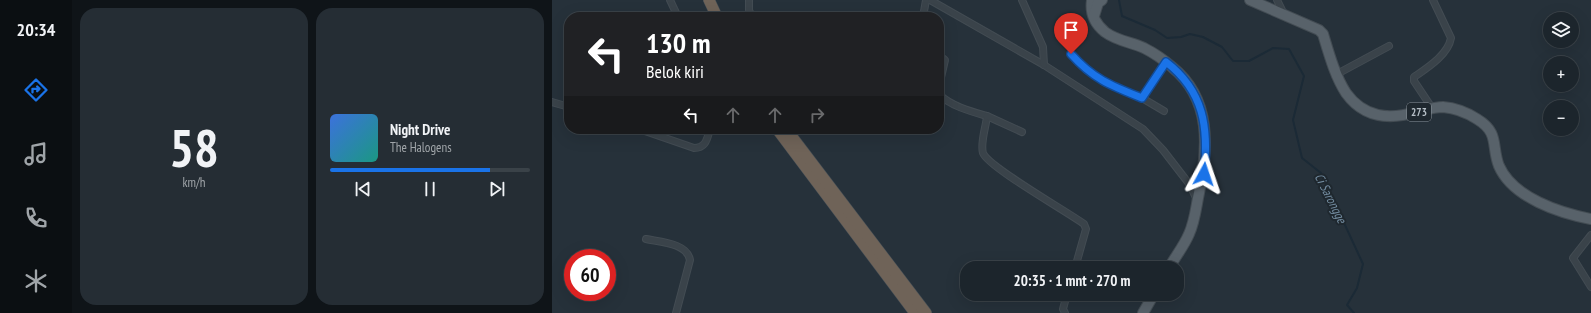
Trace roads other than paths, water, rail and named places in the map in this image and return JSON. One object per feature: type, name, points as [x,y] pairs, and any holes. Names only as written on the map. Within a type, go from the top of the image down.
[{"type":"highway","points":[[702,0],[708,12]]},
{"type":"highway","points":[[709,0],[715,12]]},
{"type":"highway","points":[[781,134],[915,313]]},
{"type":"highway","points":[[790,134],[926,313]]},
{"type":"main road","points":[[1092,0],[1094,20],[1111,36],[1144,48],[1166,62],[1179,73],[1190,86],[1203,112],[1205,158],[1198,202],[1189,234],[1173,261]]},
{"type":"main road","points":[[1094,20],[1096,7],[1102,0]]},
{"type":"main road","name":"273","points":[[1250,0],[1314,27],[1323,34],[1337,74],[1346,93],[1354,103],[1364,111],[1376,116],[1396,117],[1432,108],[1460,110],[1485,125],[1494,137],[1499,165],[1515,187],[1535,200],[1559,211],[1591,219]]},
{"type":"main road","points":[[1143,313],[1150,301]]},
{"type":"street","points":[[670,0],[676,12]]},
{"type":"street","points":[[749,0],[749,12]]},
{"type":"street","points":[[924,12],[926,0]]},
{"type":"street","points":[[930,0],[1044,65],[1143,129],[1163,150],[1190,185],[1198,202]]},
{"type":"street","points":[[1022,0],[1043,47],[1044,65]]},
{"type":"street","points":[[1277,0],[1285,16]]},
{"type":"street","points":[[1432,108],[1414,81],[1414,77],[1440,56],[1450,42],[1451,38],[1433,0]]},
{"type":"street","points":[[1337,74],[1388,46]]},
{"type":"street","points":[[1071,54],[1093,76],[1114,87],[1142,98],[1164,111]]},
{"type":"street","points":[[1142,98],[1166,62]]},
{"type":"street","points":[[944,98],[1022,132]]},
{"type":"street","points":[[552,102],[564,106]]},
{"type":"street","points":[[987,116],[983,146],[985,156],[1024,186],[1086,226],[1077,261]]},
{"type":"street","points":[[657,134],[694,148],[698,148],[706,143],[709,134]]},
{"type":"street","points":[[1591,235],[1573,258],[1591,287]]},
{"type":"street","points":[[646,239],[683,248],[689,255],[690,260],[676,313]]},
{"type":"street","points":[[1065,301],[1063,309],[1065,313]]},
{"type":"waterway","name":"Ci Sarongge","points":[[1119,0],[1122,16],[1155,30],[1167,38],[1181,37],[1190,34],[1203,37],[1222,47],[1233,61],[1249,61],[1273,48],[1289,49],[1304,76],[1293,120],[1302,158],[1321,173],[1363,264],[1357,288],[1347,305],[1354,313]]}]
